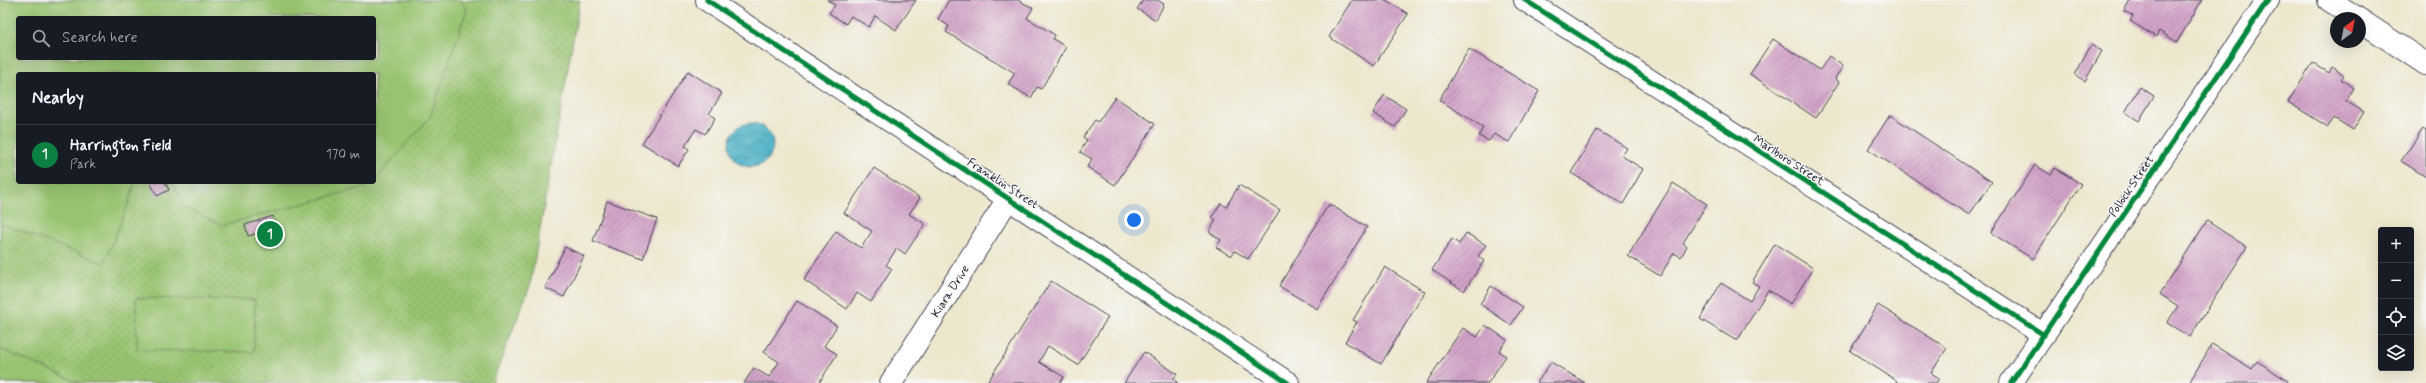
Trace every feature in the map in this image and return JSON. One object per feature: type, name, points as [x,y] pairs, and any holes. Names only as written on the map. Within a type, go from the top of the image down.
[{"type":"street","name":"Franklin Street","points":[[707,0],[1288,383]]},
{"type":"street","name":"Marlboro Street","points":[[1525,0],[2044,335]]},
{"type":"street","name":"Pollock Street","points":[[2011,383],[2268,0]]},
{"type":"street","points":[[2329,0],[2348,12]]},
{"type":"street","points":[[2366,24],[2426,64]]},
{"type":"street","name":"Kiara Drive","points":[[891,383],[1008,199]]},
{"type":"green space","points":[[0,0],[580,0],[530,286],[492,383],[0,383]]},
{"type":"green space","points":[[0,0],[460,0],[467,9],[430,117],[376,179],[376,72],[16,72],[16,184],[134,184],[127,207],[104,263],[0,223]]},
{"type":"green space","points":[[173,184],[371,184],[369,186],[222,225],[185,208]]},
{"type":"green space","points":[[136,298],[255,300],[254,352],[137,350]]},
{"type":"green space","points":[[0,349],[80,383],[0,383]]},
{"type":"water","points":[[751,123],[763,127],[769,133],[773,145],[769,157],[763,163],[751,167],[739,163],[733,157],[729,145],[733,133],[739,127]]},
{"type":"building","points":[[827,0],[916,0],[896,30],[875,16],[869,27],[851,16],[846,24],[829,13],[835,5]]},
{"type":"building","points":[[949,0],[1018,0],[1033,8],[1027,18],[1055,35],[1053,39],[1066,47],[1041,89],[1037,87],[1031,98],[1008,84],[1015,73],[946,32],[949,26],[938,19]]},
{"type":"building","points":[[1143,0],[1157,0],[1164,4],[1156,20],[1137,9]]},
{"type":"building","points":[[1352,0],[1386,0],[1408,14],[1374,66],[1329,37]]},
{"type":"building","points":[[2130,0],[2202,0],[2177,42],[2159,31],[2156,37],[2130,21],[2133,16],[2124,11]]},
{"type":"building","points":[[1773,39],[1820,70],[1829,56],[1843,66],[1835,78],[1839,82],[1816,118],[1750,74]]},
{"type":"building","points":[[2091,45],[2102,51],[2085,81],[2075,75]]},
{"type":"building","points":[[1469,49],[1539,91],[1509,142],[1494,134],[1489,141],[1479,136],[1483,127],[1439,100]]},
{"type":"building","points":[[2313,63],[2329,73],[2332,67],[2344,75],[2341,79],[2354,88],[2346,101],[2364,112],[2353,130],[2334,118],[2328,127],[2288,102]]},
{"type":"building","points":[[688,71],[722,93],[709,114],[715,118],[705,134],[696,129],[685,146],[689,149],[678,166],[642,143]]},
{"type":"building","points":[[2140,87],[2154,96],[2139,121],[2125,112]]},
{"type":"building","points":[[1384,95],[1406,109],[1395,127],[1373,113]]},
{"type":"building","points":[[1115,97],[1155,124],[1115,185],[1087,167],[1092,159],[1080,152],[1087,140],[1083,137],[1095,120],[1098,122]]},
{"type":"building","points":[[1890,115],[1992,182],[1969,215],[1868,149]]},
{"type":"building","points":[[2423,129],[2426,131],[2426,177],[2401,161]]},
{"type":"building","points":[[1597,130],[1627,148],[1622,156],[1643,169],[1623,204],[1571,173]]},
{"type":"building","points":[[2035,165],[2051,175],[2055,168],[2081,184],[2033,259],[1991,233]]},
{"type":"building","points":[[874,168],[920,198],[909,214],[925,224],[905,254],[897,248],[886,265],[892,269],[871,302],[857,293],[847,309],[804,280],[836,231],[861,248],[872,231],[844,213]]},
{"type":"building","points":[[1673,183],[1707,204],[1683,243],[1687,246],[1681,257],[1674,253],[1660,276],[1628,256]]},
{"type":"building","points":[[151,184],[166,184],[169,190],[157,196]]},
{"type":"building","points":[[1239,185],[1280,210],[1248,259],[1235,251],[1231,256],[1216,247],[1221,240],[1209,232],[1216,220],[1212,217],[1221,203],[1226,207]]},
{"type":"building","points":[[607,201],[657,219],[643,259],[593,241]]},
{"type":"building","points":[[1329,204],[1367,227],[1317,309],[1279,286]]},
{"type":"building","points":[[273,216],[277,227],[248,236],[245,225]]},
{"type":"building","points":[[2207,221],[2247,247],[2190,337],[2167,323],[2178,306],[2160,294]]},
{"type":"building","points":[[1466,233],[1486,245],[1478,256],[1484,261],[1464,291],[1432,270],[1452,239],[1459,244]]},
{"type":"building","points":[[1775,244],[1813,268],[1791,304],[1768,290],[1737,341],[1700,319],[1721,283],[1750,301],[1759,286],[1752,282]]},
{"type":"building","points":[[565,247],[584,256],[564,297],[545,288]]},
{"type":"building","points":[[1385,267],[1425,292],[1381,364],[1345,342],[1357,322],[1353,320]]},
{"type":"building","points":[[1051,281],[1108,317],[1078,365],[1048,346],[1039,362],[1064,377],[1060,383],[987,383]]},
{"type":"building","points":[[1491,286],[1523,307],[1511,325],[1480,304]]},
{"type":"building","points":[[797,301],[837,326],[824,346],[837,354],[819,383],[744,383],[754,368],[769,377],[779,362],[764,352]]},
{"type":"building","points":[[1878,305],[1947,348],[1931,373],[1939,378],[1936,383],[1896,383],[1897,381],[1850,351]]},
{"type":"building","points":[[1485,325],[1507,340],[1499,351],[1506,356],[1488,383],[1426,383],[1463,328],[1477,337]]},
{"type":"building","points":[[2212,344],[2252,369],[2257,361],[2288,381],[2287,383],[2189,383]]},
{"type":"building","points":[[1144,352],[1177,374],[1173,379],[1178,383],[1124,383]]},
{"type":"building","points":[[1551,362],[1585,383],[1537,383]]},
{"type":"cycle path","points":[[707,0],[1288,383]]},
{"type":"cycle path","points":[[1525,0],[2044,335]]},
{"type":"cycle path","points":[[2011,383],[2268,0]]},
{"type":"place","name":"Harrington Field","points":[[270,234]]}]
